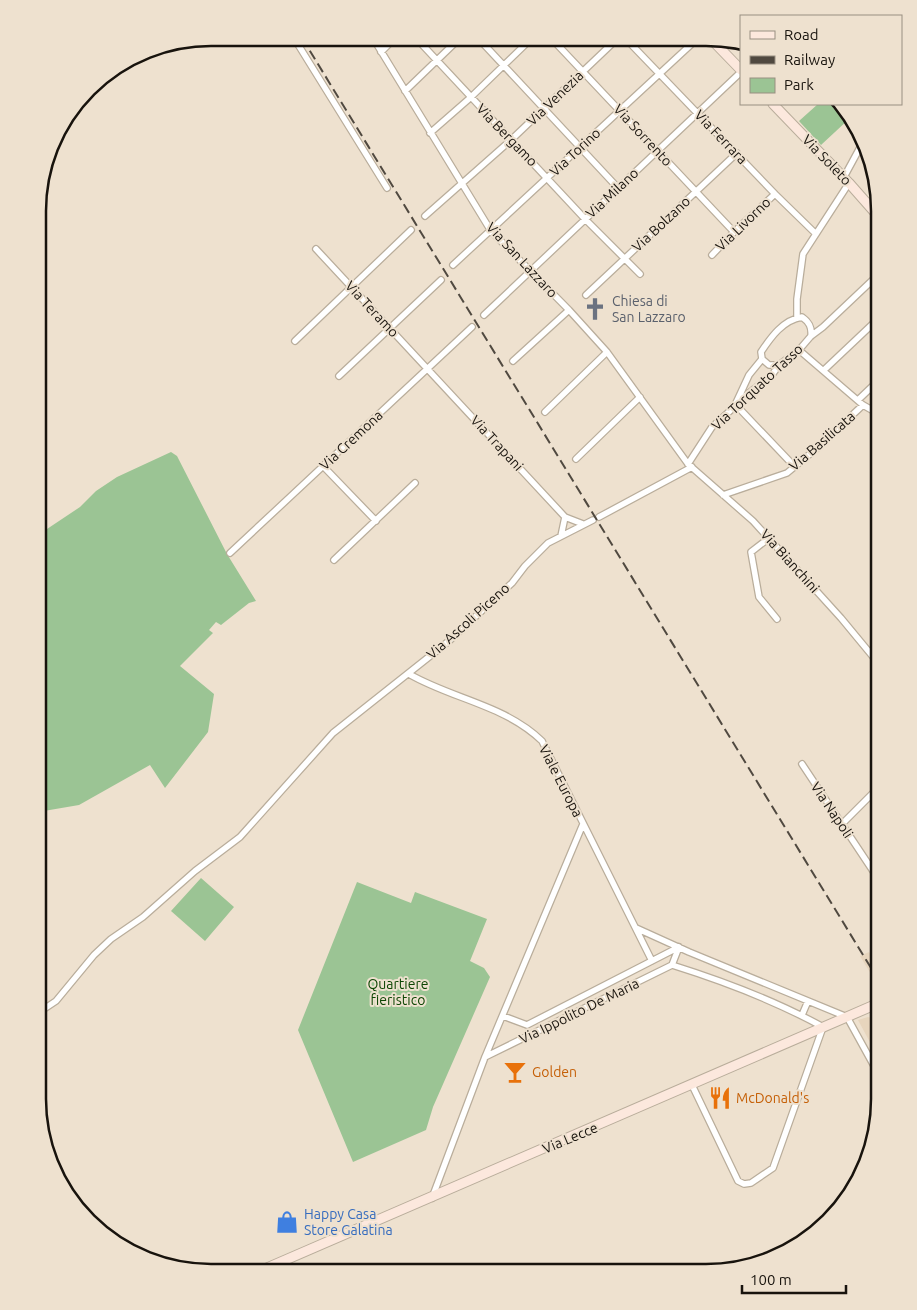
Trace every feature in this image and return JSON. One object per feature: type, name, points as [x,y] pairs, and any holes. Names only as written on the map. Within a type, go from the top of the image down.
[{"type":"main road","points":[[719,47],[740,70]]},
{"type":"main road","name":"Via Soleto","points":[[774,105],[871,207]]},
{"type":"main road","name":"Via Lecce","points":[[276,1264],[870,1007]]},
{"type":"street","points":[[486,46],[618,188]]},
{"type":"street","points":[[430,133],[524,46]]},
{"type":"street","name":"Via Sorrento","points":[[560,46],[734,232]]},
{"type":"street","name":"Via Venezia","points":[[425,216],[511,140],[609,46]]},
{"type":"street","name":"Via Ferrara","points":[[633,46],[816,234]]},
{"type":"street","name":"Via Torino","points":[[453,265],[690,46]]},
{"type":"street","points":[[300,47],[388,188]]},
{"type":"street","name":"Via San Lazzaro","points":[[378,47],[491,231],[569,310],[607,352],[690,465]]},
{"type":"street","points":[[381,52],[386,47]]},
{"type":"street","name":"Via Bergamo","points":[[424,47],[585,219],[640,274]]},
{"type":"street","points":[[405,91],[451,47]]},
{"type":"street","name":"Via Milano","points":[[484,315],[740,72]]},
{"type":"street","points":[[797,318],[797,299],[803,254],[846,180],[859,152]]},
{"type":"street","name":"Via Bolzano","points":[[586,294],[737,154]]},
{"type":"street","name":"Via Livorno","points":[[712,255],[775,194]]},
{"type":"street","points":[[295,341],[411,230]]},
{"type":"street","name":"Via Teramo","points":[[316,249],[429,369]]},
{"type":"street","points":[[339,376],[441,280]]},
{"type":"street","name":"Via Torquato Tasso","points":[[596,519],[690,465],[712,427],[735,404],[772,375],[779,365],[799,350],[811,336],[871,282]]},
{"type":"street","points":[[513,361],[569,310]]},
{"type":"street","points":[[779,365],[769,365],[762,359],[761,352],[770,339],[787,322],[802,317],[808,321],[812,329],[811,336]]},
{"type":"street","points":[[824,370],[871,326]]},
{"type":"street","name":"Via Cremona","points":[[230,553],[472,328]]},
{"type":"street","points":[[799,350],[871,409]]},
{"type":"street","points":[[545,412],[607,352]]},
{"type":"street","points":[[762,359],[749,375],[735,404],[796,467]]},
{"type":"street","name":"Via Trapani","points":[[429,369],[565,517],[583,524]]},
{"type":"street","name":"Via Basilicata","points":[[722,495],[796,467],[871,390]]},
{"type":"street","points":[[576,459],[640,397]]},
{"type":"street","name":"Via Bianchini","points":[[690,465],[753,521],[871,651]]},
{"type":"street","points":[[323,466],[376,521]]},
{"type":"street","points":[[334,560],[416,483]]},
{"type":"street","points":[[561,536],[565,517]]},
{"type":"street","name":"Via Ascoli Piceno","points":[[46,1008],[56,1001],[94,955],[111,939],[143,917],[195,871],[240,836],[333,732],[449,642],[512,583],[533,557],[548,543],[596,519]]},
{"type":"street","points":[[769,538],[751,552],[759,597],[777,619]]},
{"type":"street","name":"Viale Europa","points":[[409,674],[425,683],[510,717],[530,730],[542,741],[652,961]]},
{"type":"street","name":"Via Napoli","points":[[802,764],[870,867]]},
{"type":"street","points":[[842,824],[870,796]]},
{"type":"street","name":"Via Ippolito De Maria","points":[[432,1198],[485,1057],[583,824]]},
{"type":"street","points":[[636,928],[847,1017],[870,1059]]},
{"type":"street","points":[[679,947],[672,965],[740,989],[802,1015],[822,1028],[773,1168],[751,1183],[744,1184],[738,1180],[692,1085]]},
{"type":"street","name":"Via Ippolito De Maria","points":[[503,1016],[527,1025],[679,947]]},
{"type":"street","name":"Via Ippolito De Maria","points":[[485,1057],[672,965]]},
{"type":"street","points":[[802,1015],[808,1001]]},
{"type":"street","points":[[527,1025],[532,1035]]},
{"type":"shaded area","points":[[869,952],[870,954],[870,973],[860,956]]},
{"type":"shaded area","points":[[870,1018],[870,1042],[858,1020]]},
{"type":"green space","points":[[817,105],[831,105],[845,123],[821,145],[799,121]]},
{"type":"green space","points":[[171,452],[177,456],[227,554],[256,601],[249,603],[221,625],[216,622],[209,630],[213,633],[180,666],[214,694],[208,732],[165,788],[150,765],[79,805],[46,811],[46,530],[80,507],[96,491],[117,477]]},
{"type":"green space","points":[[201,878],[234,907],[205,941],[171,911]]},
{"type":"green space","name":"Quartiere fieristico","points":[[357,882],[411,903],[415,892],[487,919],[470,961],[484,968],[490,977],[433,1107],[426,1130],[353,1162],[298,1030]]},
{"type":"railway","points":[[307,47],[870,967]]},
{"type":"place","name":"Chiesa di San Lazzaro","points":[[595,309]]},
{"type":"place","name":"Golden","points":[[515,1072]]},
{"type":"place","name":"McDonald's","points":[[720,1098]]},
{"type":"place","name":"Happy Casa Store Galatina","points":[[287,1222]]}]
